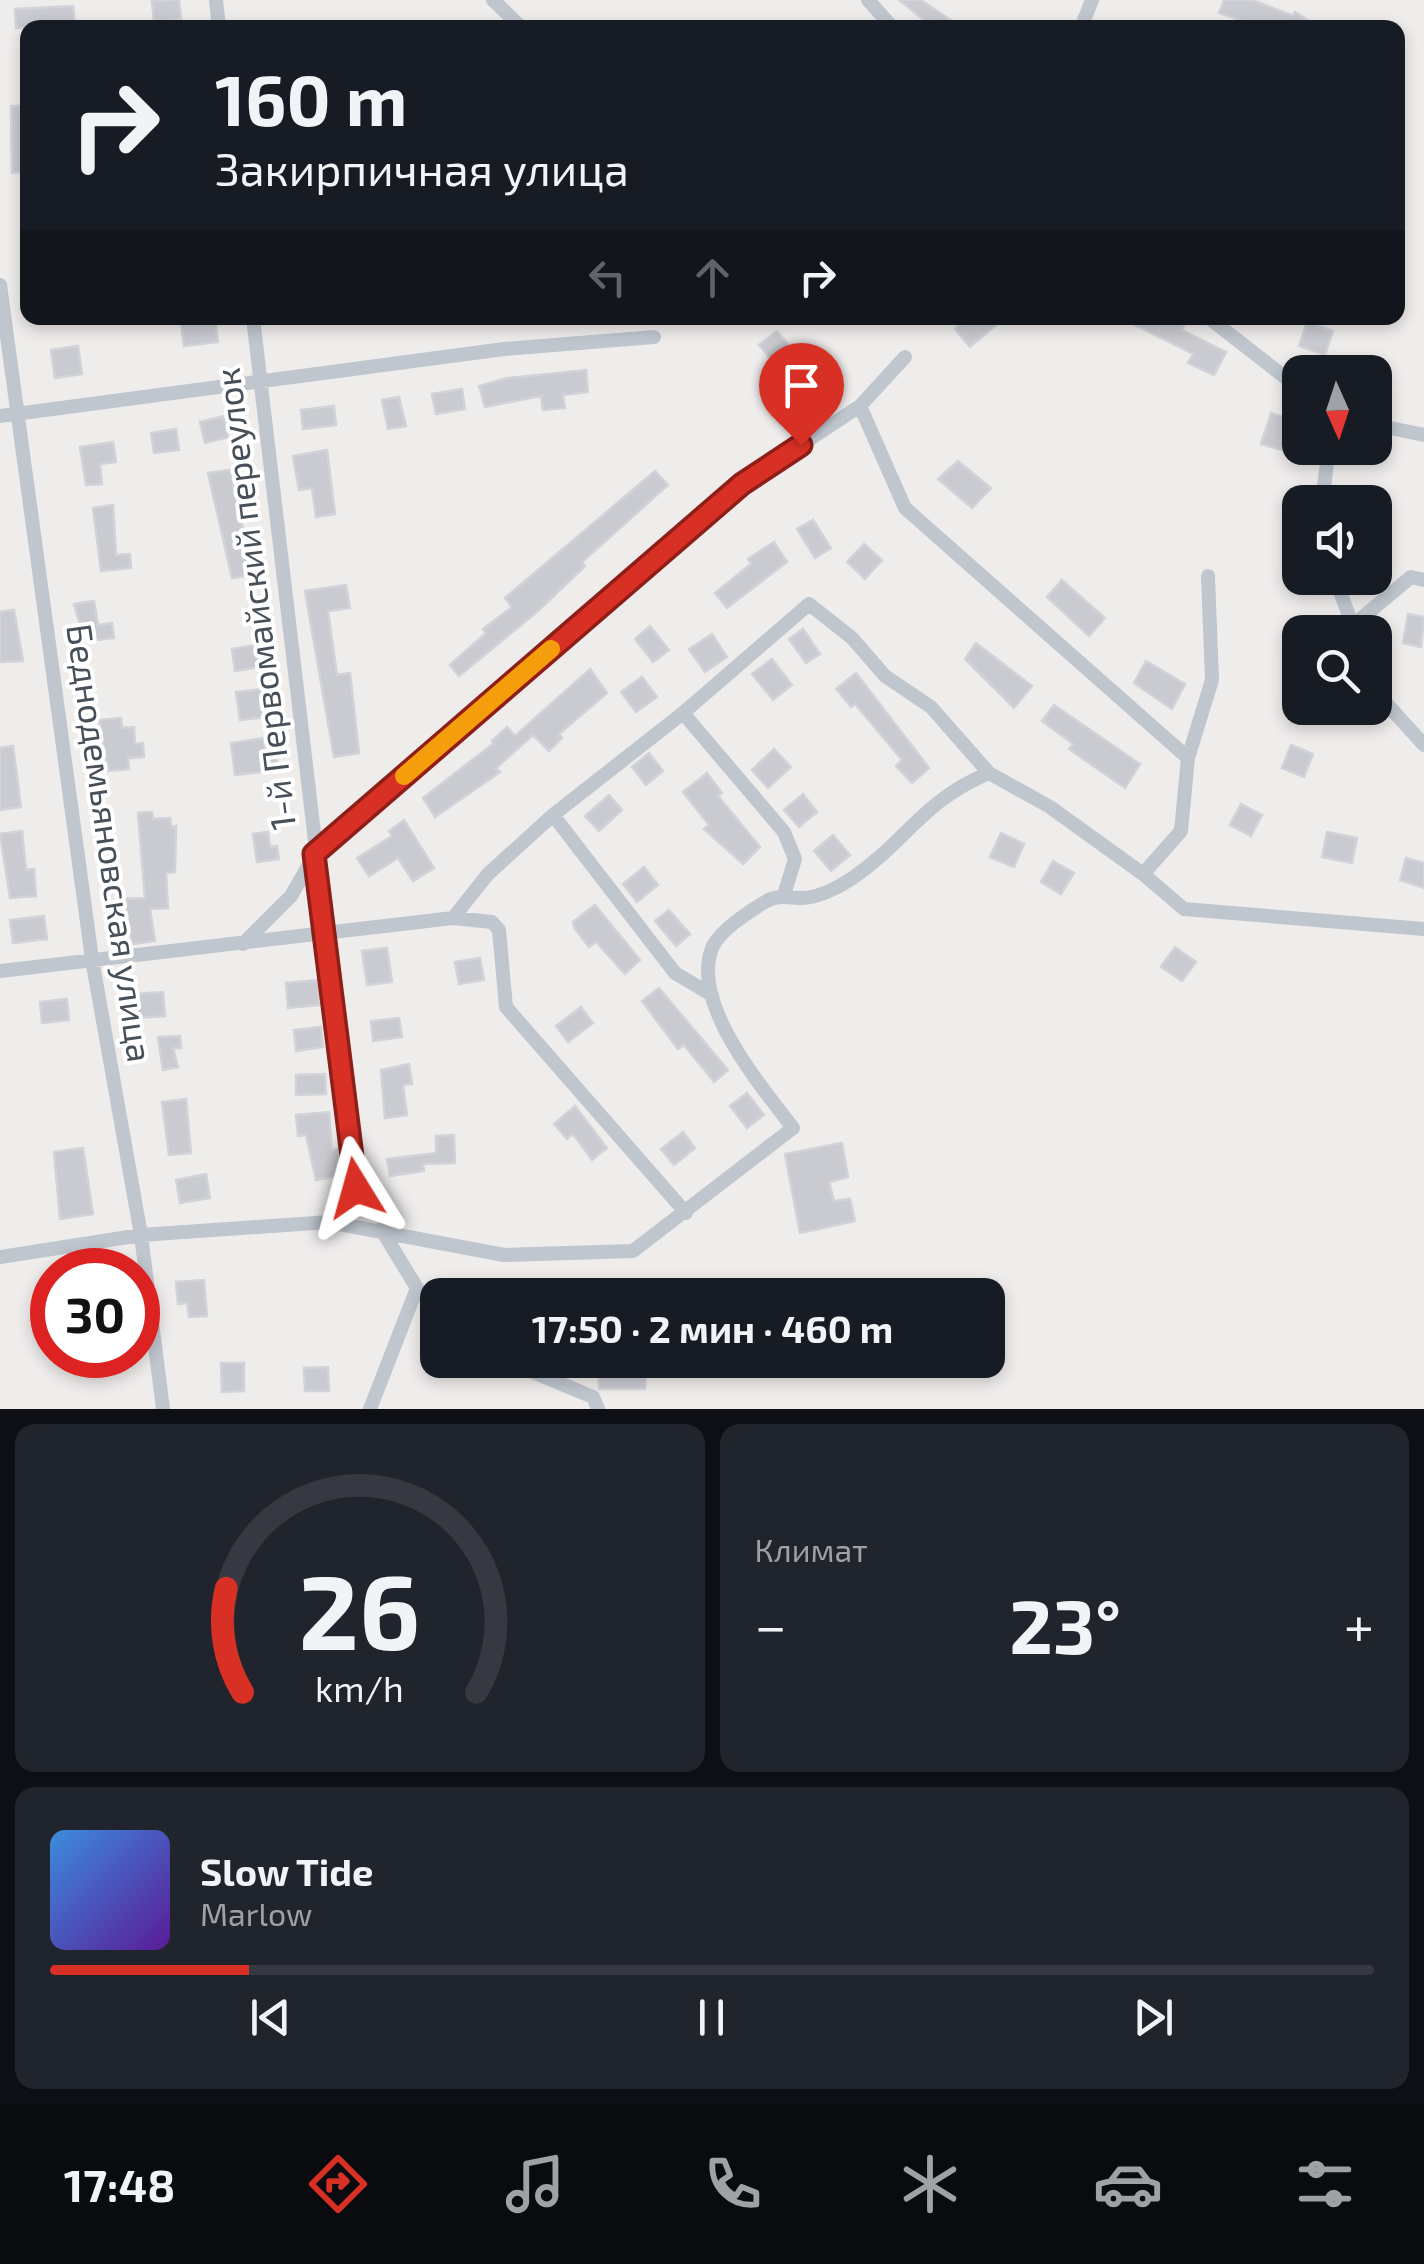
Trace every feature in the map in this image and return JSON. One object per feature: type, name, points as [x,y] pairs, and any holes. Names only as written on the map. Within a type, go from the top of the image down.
[{"type":"street","points":[[493,0],[514,20]]},
{"type":"street","points":[[868,0],[886,20]]},
{"type":"street","name":"Беднодемьяновская улица","points":[[0,286],[92,958],[142,1236],[163,1409]]},
{"type":"street","name":"1-й Первомайский переулок","points":[[254,325],[356,1188],[328,1222]]},
{"type":"street","points":[[1218,325],[1282,375]]},
{"type":"street","points":[[0,416],[504,349],[654,337]]},
{"type":"street","points":[[243,944],[291,896],[314,854],[742,484],[860,406],[905,358]]},
{"type":"street","points":[[860,406],[906,508],[1188,758]]},
{"type":"street","points":[[1392,428],[1424,435]]},
{"type":"street","points":[[1143,874],[1182,830],[1188,758],[1212,680],[1208,576]]},
{"type":"street","points":[[1369,615],[1411,578],[1424,580]]},
{"type":"street","points":[[453,918],[488,874],[554,815],[684,713],[809,604],[852,638],[886,676],[931,707],[989,774],[1050,807],[1143,874],[1184,909],[1424,929]]},
{"type":"street","points":[[1392,710],[1424,745]]},
{"type":"street","points":[[684,713],[784,832],[795,859],[793,878],[784,895]]},
{"type":"street","points":[[0,1257],[142,1236],[328,1222],[504,1255],[633,1251],[792,1128],[735,1050],[712,995],[708,970],[714,944],[767,900],[784,895],[802,898],[848,882],[889,850],[951,789],[989,774]]},
{"type":"street","points":[[554,815],[675,973],[712,995]]},
{"type":"street","points":[[0,971],[453,918],[492,922],[499,930],[506,1008],[686,1213]]},
{"type":"street","points":[[381,1229],[420,1290]]},
{"type":"street","points":[[370,1409],[418,1288]]},
{"type":"street","points":[[547,1378],[593,1397],[598,1409]]},
{"type":"building","points":[[179,0],[181,19],[154,20],[152,1]]},
{"type":"building","points":[[899,0],[921,0],[950,20],[924,20]]},
{"type":"building","points":[[1224,0],[1252,0],[1294,16],[1295,12],[1308,20],[1241,20],[1219,13]]},
{"type":"building","points":[[73,6],[74,20],[20,20],[20,28],[16,28],[15,9]]},
{"type":"building","points":[[11,106],[20,106],[20,172],[12,173]]},
{"type":"building","points":[[181,325],[216,325],[218,342],[184,346]]},
{"type":"building","points":[[960,325],[996,325],[970,347],[955,329]]},
{"type":"building","points":[[1135,325],[1184,325],[1182,330],[1226,352],[1214,375],[1188,363],[1193,354]]},
{"type":"building","points":[[1306,325],[1333,331],[1325,355],[1299,346]]},
{"type":"building","points":[[777,331],[796,354],[778,368],[759,345]]},
{"type":"building","points":[[78,346],[82,374],[55,378],[51,350]]},
{"type":"building","points":[[586,370],[588,392],[563,395],[565,408],[543,410],[541,396],[485,407],[479,386],[507,378]]},
{"type":"building","points":[[462,389],[465,409],[436,414],[432,394]]},
{"type":"building","points":[[399,397],[406,426],[388,429],[382,400]]},
{"type":"building","points":[[334,406],[336,425],[303,429],[301,410]]},
{"type":"building","points":[[1271,413],[1282,417],[1282,450],[1261,444]]},
{"type":"building","points":[[224,416],[228,437],[205,443],[200,422]]},
{"type":"building","points":[[176,429],[179,450],[154,453],[151,433]]},
{"type":"building","points":[[113,442],[116,462],[100,464],[102,484],[86,485],[80,447]]},
{"type":"building","points":[[327,450],[335,514],[316,517],[312,488],[299,490],[293,456]]},
{"type":"building","points":[[958,461],[991,488],[972,508],[938,479]]},
{"type":"building","points":[[230,470],[253,575],[232,578],[208,473]]},
{"type":"building","points":[[655,471],[668,485],[582,562],[585,566],[538,611],[459,676],[450,665],[486,633],[483,629],[512,607],[505,598]]},
{"type":"building","points":[[113,505],[116,555],[130,554],[131,568],[101,571],[93,508]]},
{"type":"building","points":[[813,520],[831,548],[815,558],[797,529]]},
{"type":"building","points":[[774,542],[787,562],[727,608],[715,593],[751,564],[748,559]]},
{"type":"building","points":[[864,544],[882,560],[865,579],[847,562]]},
{"type":"building","points":[[1062,580],[1105,618],[1089,636],[1047,597]]},
{"type":"building","points":[[346,585],[350,608],[328,611],[337,675],[350,673],[359,753],[334,757],[305,591]]},
{"type":"building","points":[[94,601],[98,625],[112,623],[114,638],[90,641],[83,634],[74,604]]},
{"type":"building","points":[[14,610],[23,661],[0,662],[0,612]]},
{"type":"building","points":[[1408,614],[1424,617],[1421,647],[1403,643]]},
{"type":"building","points":[[650,626],[669,650],[653,662],[635,639]]},
{"type":"building","points":[[803,629],[820,654],[806,663],[789,639]]},
{"type":"building","points":[[712,634],[727,657],[705,672],[689,649]]},
{"type":"building","points":[[976,643],[1032,686],[1014,708],[965,659]]},
{"type":"building","points":[[256,645],[259,667],[235,671],[232,649]]},
{"type":"building","points":[[772,659],[792,685],[773,700],[752,674]]},
{"type":"building","points":[[1146,661],[1185,684],[1172,709],[1134,683]]},
{"type":"building","points":[[590,669],[607,693],[559,734],[562,738],[549,751],[533,735],[496,768],[500,772],[435,817],[423,798],[494,743],[507,727],[515,736]]},
{"type":"building","points":[[856,673],[929,768],[912,783],[896,766],[902,760],[855,704],[851,707],[836,689]]},
{"type":"building","points":[[642,677],[657,697],[636,712],[621,692]]},
{"type":"building","points":[[262,689],[266,717],[240,720],[236,692]]},
{"type":"building","points":[[1054,705],[1140,764],[1125,788],[1069,749],[1073,744],[1042,721]]},
{"type":"building","points":[[121,718],[122,728],[134,727],[135,744],[143,743],[144,757],[128,758],[129,769],[108,771],[99,720]]},
{"type":"building","points":[[264,738],[266,758],[277,756],[278,770],[235,775],[231,743]]},
{"type":"building","points":[[1291,745],[1313,754],[1304,777],[1282,768]]},
{"type":"building","points":[[13,746],[21,807],[0,810],[0,748]]},
{"type":"building","points":[[774,749],[791,767],[768,788],[752,770]]},
{"type":"building","points":[[649,753],[663,771],[646,785],[632,767]]},
{"type":"building","points":[[707,773],[722,793],[718,796],[760,847],[743,864],[704,829],[709,825],[683,792]]},
{"type":"building","points":[[803,794],[817,812],[799,827],[784,810]]},
{"type":"building","points":[[609,795],[622,810],[599,831],[585,816]]},
{"type":"building","points":[[1241,804],[1262,815],[1251,836],[1230,825]]},
{"type":"building","points":[[152,812],[153,819],[170,818],[171,827],[176,826],[175,872],[166,873],[168,908],[150,909],[155,941],[132,944],[124,899],[145,898],[138,813]]},
{"type":"building","points":[[404,820],[434,868],[413,881],[398,858],[369,876],[357,858],[392,836],[389,831]]},
{"type":"building","points":[[22,831],[26,870],[34,869],[36,896],[10,898],[0,834]]},
{"type":"building","points":[[268,832],[270,847],[277,846],[279,859],[257,862],[253,834]]},
{"type":"building","points":[[1327,832],[1357,838],[1352,863],[1322,857]]},
{"type":"building","points":[[1001,833],[1024,844],[1014,867],[990,857]]},
{"type":"building","points":[[833,835],[850,855],[831,871],[814,851]]},
{"type":"building","points":[[1406,858],[1424,863],[1424,888],[1400,880]]},
{"type":"building","points":[[1053,861],[1074,873],[1061,894],[1041,882]]},
{"type":"building","points":[[644,867],[658,885],[637,902],[623,884]]},
{"type":"building","points":[[595,905],[640,960],[625,974],[596,942],[589,947],[575,929],[573,922]]},
{"type":"building","points":[[669,910],[690,934],[676,946],[655,921]]},
{"type":"building","points":[[44,916],[47,939],[13,943],[10,920]]},
{"type":"building","points":[[1175,947],[1196,962],[1182,981],[1161,967]]},
{"type":"building","points":[[387,948],[392,982],[367,985],[362,951]]},
{"type":"building","points":[[480,958],[484,980],[459,984],[455,962]]},
{"type":"building","points":[[318,980],[319,1005],[288,1008],[286,983]]},
{"type":"building","points":[[659,988],[728,1070],[714,1082],[684,1045],[678,1049],[642,1001]]},
{"type":"building","points":[[163,992],[165,1016],[136,1018],[134,994]]},
{"type":"building","points":[[67,999],[69,1020],[42,1023],[40,1002]]},
{"type":"building","points":[[581,1007],[593,1023],[568,1042],[556,1026]]},
{"type":"building","points":[[399,1018],[402,1037],[373,1041],[371,1021]]},
{"type":"building","points":[[321,1027],[323,1047],[296,1051],[294,1030]]},
{"type":"building","points":[[180,1036],[181,1048],[173,1048],[178,1067],[163,1070],[158,1037]]},
{"type":"building","points":[[409,1064],[412,1084],[403,1085],[407,1115],[385,1118],[381,1070]]},
{"type":"building","points":[[325,1074],[326,1094],[296,1095],[296,1075]]},
{"type":"building","points":[[747,1093],[764,1115],[747,1128],[730,1106]]},
{"type":"building","points":[[186,1099],[191,1153],[169,1155],[162,1102]]},
{"type":"building","points":[[575,1106],[607,1148],[592,1160],[573,1134],[567,1139],[554,1124]]},
{"type":"building","points":[[329,1112],[332,1150],[337,1149],[343,1175],[316,1180],[306,1135],[298,1136],[296,1115]]},
{"type":"building","points":[[683,1132],[695,1148],[674,1165],[661,1149]]},
{"type":"building","points":[[454,1135],[455,1163],[423,1164],[424,1171],[390,1176],[387,1159],[436,1153],[436,1136]]},
{"type":"building","points":[[842,1143],[848,1177],[829,1182],[834,1201],[850,1199],[855,1221],[800,1233],[785,1154]]},
{"type":"building","points":[[83,1148],[93,1214],[60,1219],[54,1152]]},
{"type":"building","points":[[206,1174],[210,1198],[180,1203],[176,1180]]},
{"type":"building","points":[[204,1280],[207,1316],[189,1317],[187,1303],[178,1304],[176,1282]]},
{"type":"building","points":[[221,1363],[244,1363],[244,1391],[222,1392]]},
{"type":"building","points":[[328,1367],[329,1391],[305,1391],[304,1368]]},
{"type":"building","points":[[599,1378],[645,1378],[645,1389],[599,1389]]},
{"type":"slow traffic","points":[[404,776],[551,649]]},
{"type":"route","points":[[356,1188],[314,854],[742,484],[801,445]]}]
